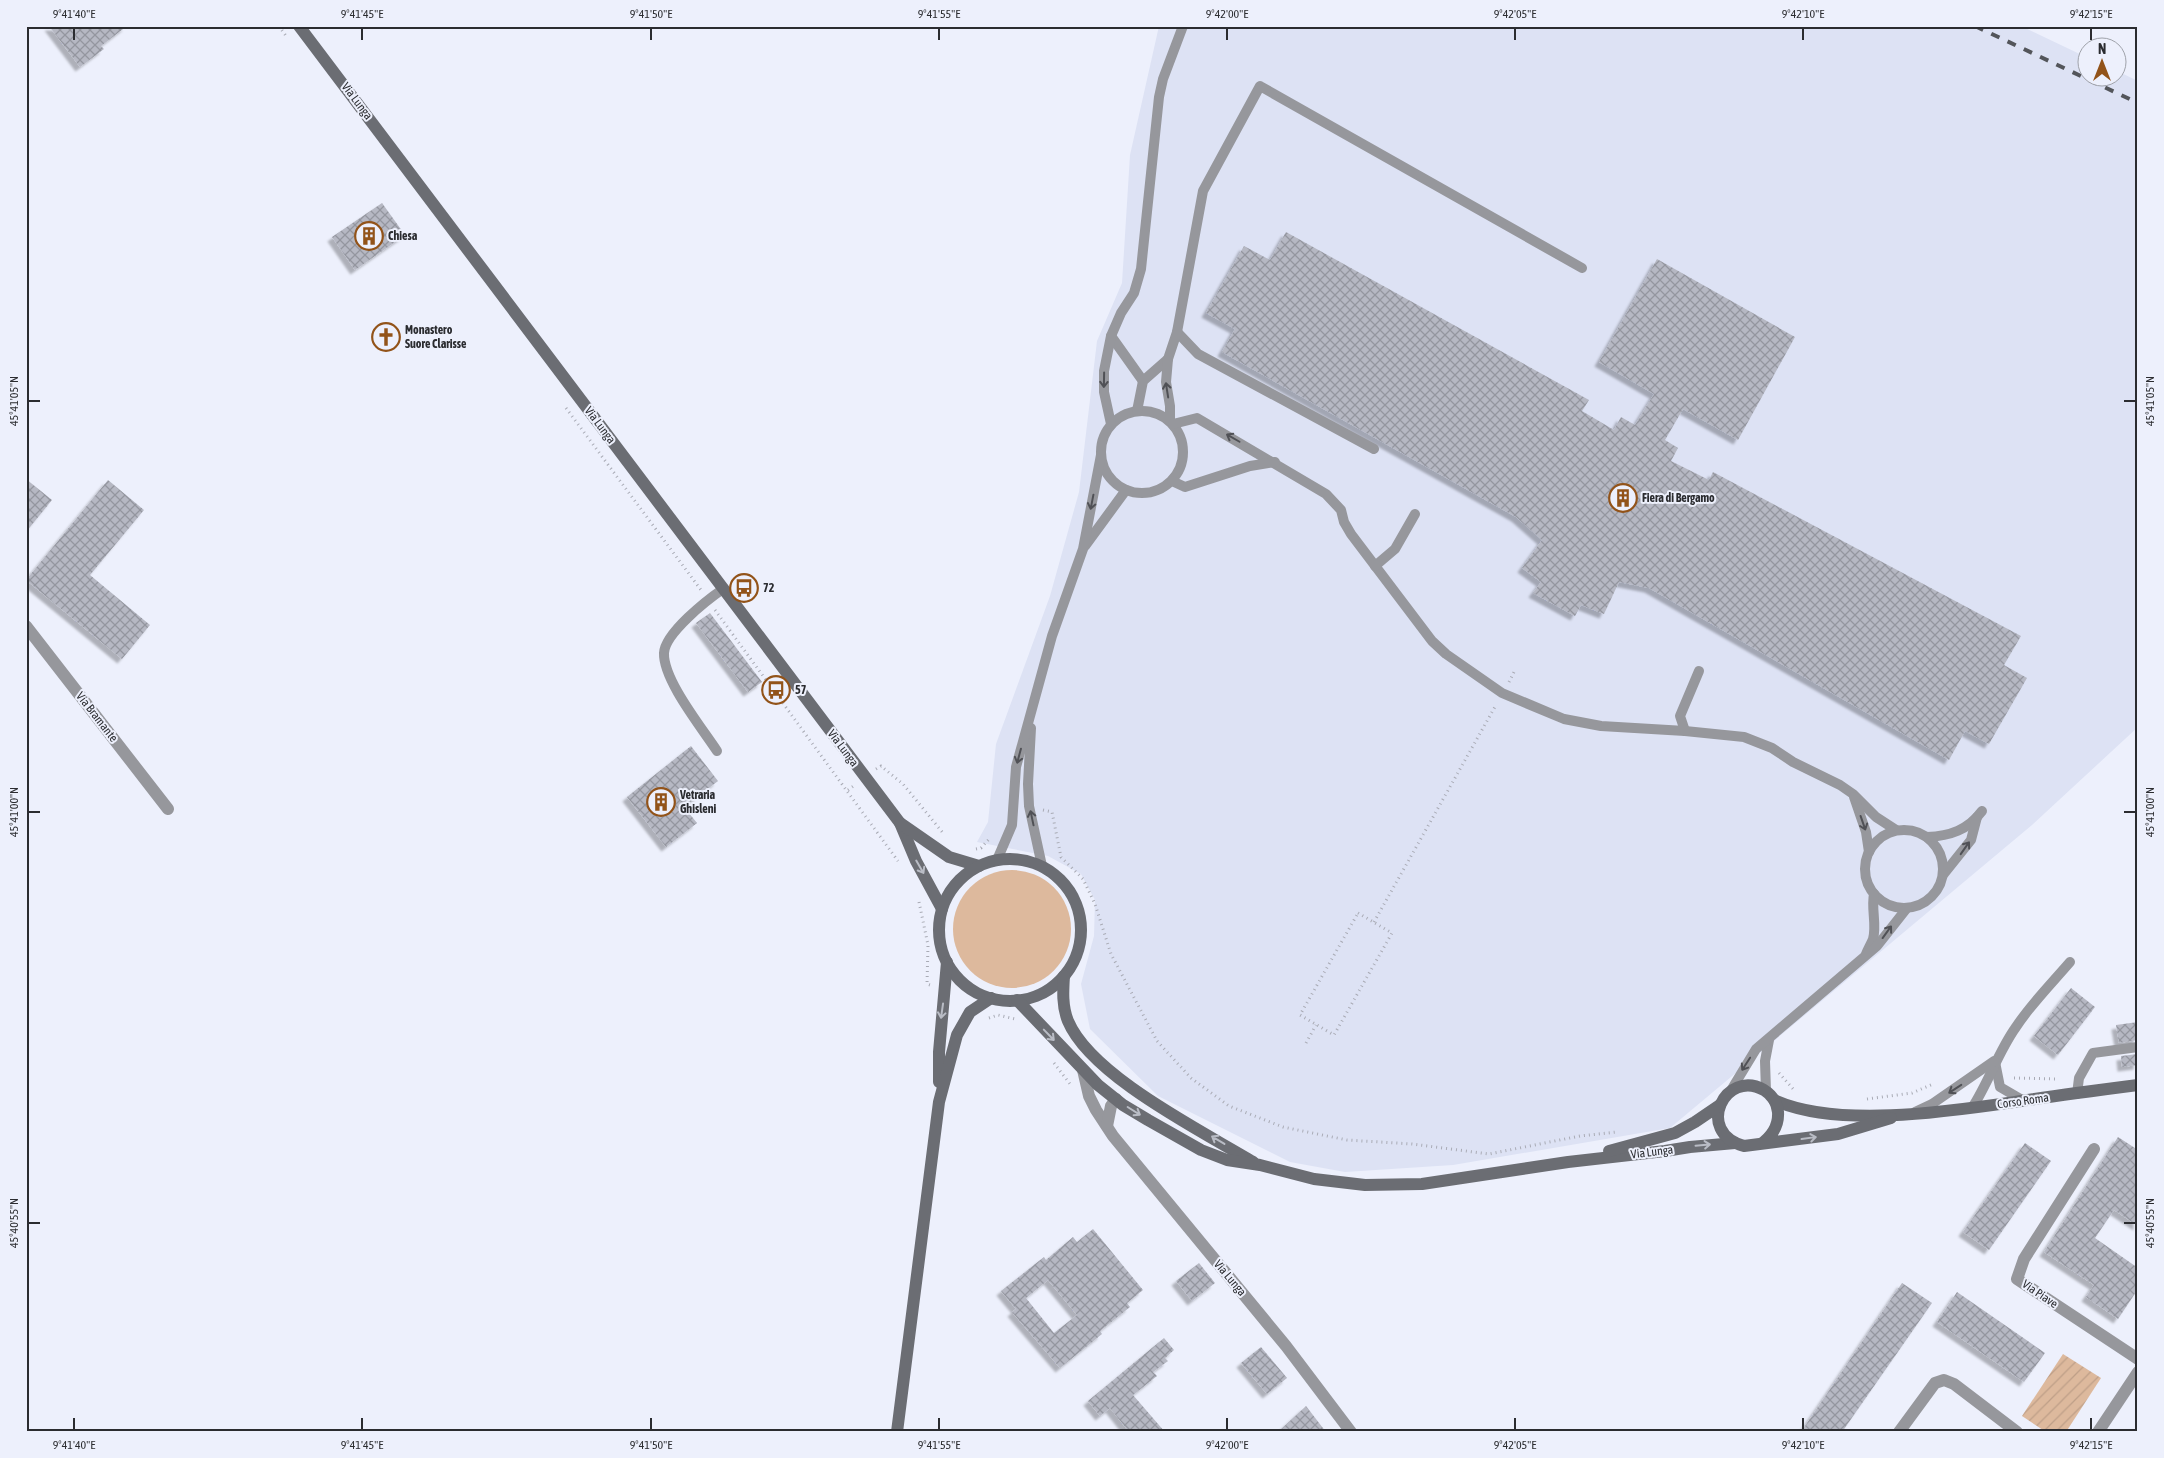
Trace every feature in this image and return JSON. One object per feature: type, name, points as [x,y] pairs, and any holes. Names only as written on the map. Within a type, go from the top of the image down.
[{"type":"street","name":"Via Lunga","points":[[299,26],[900,823],[916,861],[942,910]]},
{"type":"street","name":"Via Bramante","points":[[26,626],[168,809]]},
{"type":"street","name":"Via Lunga","points":[[900,823],[949,857],[979,866]]},
{"type":"street","points":[[1016,859],[1042,866],[1063,882],[1076,903],[1080,915],[1081,938],[1078,950],[1064,976],[1046,990],[1031,997],[1017,1000],[991,998],[971,988],[962,981],[947,962],[940,941],[939,930],[942,910],[956,884],[979,866],[997,860],[1016,859]]},
{"type":"street","points":[[897,1432],[939,1102],[939,1052],[947,962]]},
{"type":"street","name":"Via Lunga","points":[[1064,976],[1063,992],[1068,1021],[1078,1038],[1101,1064],[1139,1094],[1260,1166]]},
{"type":"street","points":[[939,1102],[957,1035],[970,1012],[991,998]]},
{"type":"street","name":"Via Lunga","points":[[1017,1000],[1082,1070],[1116,1100],[1148,1120],[1201,1150],[1227,1160],[1314,1179],[1341,1183],[1422,1184],[1690,1146],[1735,1143]]},
{"type":"street","name":"Via Lunga","points":[[1082,1070],[1089,1096],[1107,1126],[1157,1190],[1286,1346],[1351,1432]]},
{"type":"street","name":"Corso Roma","points":[[1730,1092],[1741,1086],[1748,1086],[1790,1108],[1817,1113],[1855,1115],[1972,1108],[2138,1085]]},
{"type":"street","points":[[1730,1092],[1720,1105],[1718,1120],[1721,1130],[1727,1138],[1735,1143]]},
{"type":"street","points":[[1761,1144],[1775,1130],[1778,1121],[1778,1110],[1770,1096]]},
{"type":"street","points":[[1107,1126],[1111,1106],[1116,1100]]},
{"type":"street","name":"Via Lunga","points":[[1568,1162],[1675,1133],[1720,1105]]},
{"type":"street","name":"Corso Roma","points":[[1735,1143],[1744,1146],[1838,1134],[1910,1113]]},
{"type":"street","name":"Via Piave","points":[[2094,1150],[2024,1259],[2017,1279],[2138,1359]]},
{"type":"street","points":[[2098,1432],[2138,1372]]},
{"type":"street","points":[[1899,1432],[1935,1383],[1944,1380],[1954,1384],[2017,1432]]},
{"type":"lane","points":[[1111,424],[1104,392],[1104,371],[1111,336],[1121,313],[1134,293],[1141,269],[1159,97],[1163,79],[1183,26]]},
{"type":"lane","points":[[1172,422],[1166,382],[1168,359],[1177,332],[1203,191],[1260,86],[1582,268]]},
{"type":"lane","points":[[1177,332],[1198,354],[1374,449]]},
{"type":"lane","points":[[1111,336],[1143,381]]},
{"type":"lane","points":[[1137,410],[1143,381],[1168,359]]},
{"type":"lane","points":[[997,860],[1012,825],[1016,766],[1052,636],[1082,549],[1101,455],[1101,443],[1111,424],[1119,417],[1137,410],[1149,411],[1160,414],[1172,422],[1180,434],[1183,453],[1179,471],[1172,481],[1153,492],[1139,493],[1126,490],[1108,476],[1101,455]]},
{"type":"lane","points":[[1172,422],[1197,418],[1275,462],[1326,494],[1341,510],[1344,522],[1351,534],[1432,641],[1446,654],[1502,693],[1564,719],[1592,724],[1744,737],[1772,748],[1792,762],[1840,785],[1853,794],[1876,817],[1896,830],[1917,832],[1927,837],[1935,844],[1940,854],[1943,874],[1940,885],[1931,898],[1917,906],[1907,908],[1895,907],[1884,902],[1874,894],[1866,878],[1865,865],[1869,852],[1876,842],[1896,830]]},
{"type":"lane","points":[[1172,481],[1185,487],[1250,466],[1275,462]]},
{"type":"lane","points":[[1082,549],[1126,490]]},
{"type":"lane","points":[[1375,566],[1395,549],[1415,514]]},
{"type":"lane","points":[[717,751],[669,679],[664,652],[677,628],[723,589]]},
{"type":"lane","points":[[1685,731],[1680,716],[1699,671]]},
{"type":"lane","points":[[1032,709],[1028,784],[1029,806],[1042,866]]},
{"type":"lane","points":[[1853,794],[1866,832],[1869,852]]},
{"type":"lane","points":[[1927,837],[1946,836],[1959,831],[1980,814],[1971,840],[1943,874]]},
{"type":"lane","points":[[1865,955],[1873,939],[1874,921],[1872,904],[1874,894]]},
{"type":"lane","points":[[1730,1092],[1756,1049],[1877,946],[1907,908]]},
{"type":"lane","points":[[1972,1108],[1983,1092],[1994,1061],[2016,1026],[2070,962]]},
{"type":"lane","points":[[1768,1040],[1764,1061],[1770,1096]]},
{"type":"lane","points":[[2077,1094],[2079,1078],[2093,1053],[2138,1047]]},
{"type":"lane","points":[[1994,1061],[2000,1087],[2024,1101]]},
{"type":"lane","points":[[1910,1113],[1932,1104],[1994,1061]]},
{"type":"path","points":[[279,26],[291,42]]},
{"type":"path","points":[[563,405],[848,790]]},
{"type":"path","points":[[1374,922],[1514,672]]},
{"type":"path","points":[[865,777],[881,766],[903,784],[944,834]]},
{"type":"path","points":[[1029,806],[1052,812],[1061,857],[1083,879],[1095,904],[1111,954],[1157,1041],[1191,1078],[1229,1106],[1283,1127],[1347,1140],[1412,1144],[1489,1154],[1580,1136],[1619,1131]]},
{"type":"path","points":[[973,849],[981,848],[994,831]]},
{"type":"path","points":[[1358,913],[1374,922],[1392,932],[1334,1035],[1300,1015],[1358,913]]},
{"type":"path","points":[[1306,1043],[1316,1025]]},
{"type":"path","points":[[1764,1061],[1773,1063],[1792,1088]]},
{"type":"shaded area","name":"Fiera di Bergamo","points":[[1159,26],[2021,26],[2076,52],[2076,88],[2126,88],[2126,75],[2138,81],[2138,727],[2032,825],[1670,1128],[1453,1165],[1345,1172],[1290,1162],[1158,1096],[1090,1029],[1081,984],[1094,936],[1095,900],[1081,874],[1048,856],[977,842],[988,822],[996,744],[1050,596],[1079,492],[1097,341],[1122,283],[1130,155]]},
{"type":"shaded area","points":[[1012,870],[1034,875],[1054,887],[1066,907],[1071,929],[1066,951],[1054,971],[1034,983],[1012,988],[990,983],[970,971],[958,951],[953,929],[958,907],[970,887],[990,875]]},
{"type":"shaded area","points":[[2063,1354],[2101,1378],[2066,1432],[2046,1432],[2022,1416]]},
{"type":"building","points":[[49,26],[127,26],[101,46],[104,49],[80,67]]},
{"type":"building","name":"Chiesa","points":[[382,203],[405,235],[355,270],[332,237]]},
{"type":"building","name":"Fiera di Bergamo","points":[[1286,232],[1589,400],[1582,411],[1614,430],[1621,417],[1635,425],[1654,394],[1599,362],[1657,259],[1795,337],[1738,440],[1683,409],[1665,440],[1678,448],[1671,461],[1709,480],[1713,472],[2021,636],[2004,665],[2027,678],[1989,744],[1965,731],[1949,760],[1649,588],[1619,582],[1604,614],[1581,605],[1575,616],[1533,593],[1541,582],[1522,568],[1542,540],[1516,517],[1222,352],[1235,329],[1206,313],[1244,246],[1270,260]]},
{"type":"building","points":[[26,479],[52,500],[26,532]]},
{"type":"building","points":[[108,480],[144,510],[90,575],[150,625],[122,659],[26,580]]},
{"type":"building","points":[[710,613],[762,682],[748,692],[696,623]]},
{"type":"building","name":"Vetraria Ghisleni","points":[[691,746],[718,781],[684,807],[697,823],[666,847],[627,797]]},
{"type":"building","points":[[2071,988],[2095,1007],[2058,1055],[2034,1036]]},
{"type":"building","points":[[2138,1022],[2138,1040],[2119,1043],[2116,1025]]},
{"type":"building","points":[[2138,1054],[2138,1065],[2122,1067],[2121,1056]]},
{"type":"building","points":[[2118,1137],[2138,1150],[2138,1226],[2114,1210],[2095,1238],[2138,1268],[2138,1289],[2118,1319],[2086,1297],[2094,1285],[2044,1252]]},
{"type":"building","points":[[2025,1143],[2051,1161],[1989,1250],[1963,1232]]},
{"type":"building","points":[[1093,1229],[1143,1290],[1127,1303],[1130,1307],[1100,1331],[1102,1334],[1060,1368],[1012,1312],[1016,1309],[1001,1291],[1044,1257],[1046,1260],[1073,1237],[1077,1242]],"holes":[[[1048,1280],[1077,1315],[1054,1333],[1026,1298]]]},
{"type":"building","points":[[1199,1263],[1215,1283],[1192,1301],[1176,1281]]},
{"type":"building","points":[[1902,1283],[1932,1303],[1842,1432],[1801,1432]]},
{"type":"building","points":[[1957,1292],[2045,1353],[2024,1382],[1937,1322]]},
{"type":"building","points":[[1164,1338],[1174,1350],[1165,1358],[1168,1361],[1153,1372],[1157,1376],[1133,1395],[1165,1432],[1129,1432],[1110,1408],[1100,1416],[1088,1401]]},
{"type":"building","points":[[1261,1347],[1287,1378],[1267,1394],[1241,1363]]},
{"type":"building","points":[[1306,1406],[1326,1432],[1278,1432]]},
{"type":"railway","points":[[1975,26],[2138,103]]},
{"type":"place","name":"Chiesa","points":[[369,236]]},
{"type":"place","name":"Monastero Suore Clarisse","points":[[386,337]]},
{"type":"place","name":"Fiera di Bergamo","points":[[1623,498]]},
{"type":"place","name":"72","points":[[744,588]]},
{"type":"place","name":"57","points":[[776,690]]},
{"type":"place","name":"Vetraria Ghisleni","points":[[661,802]]}]
